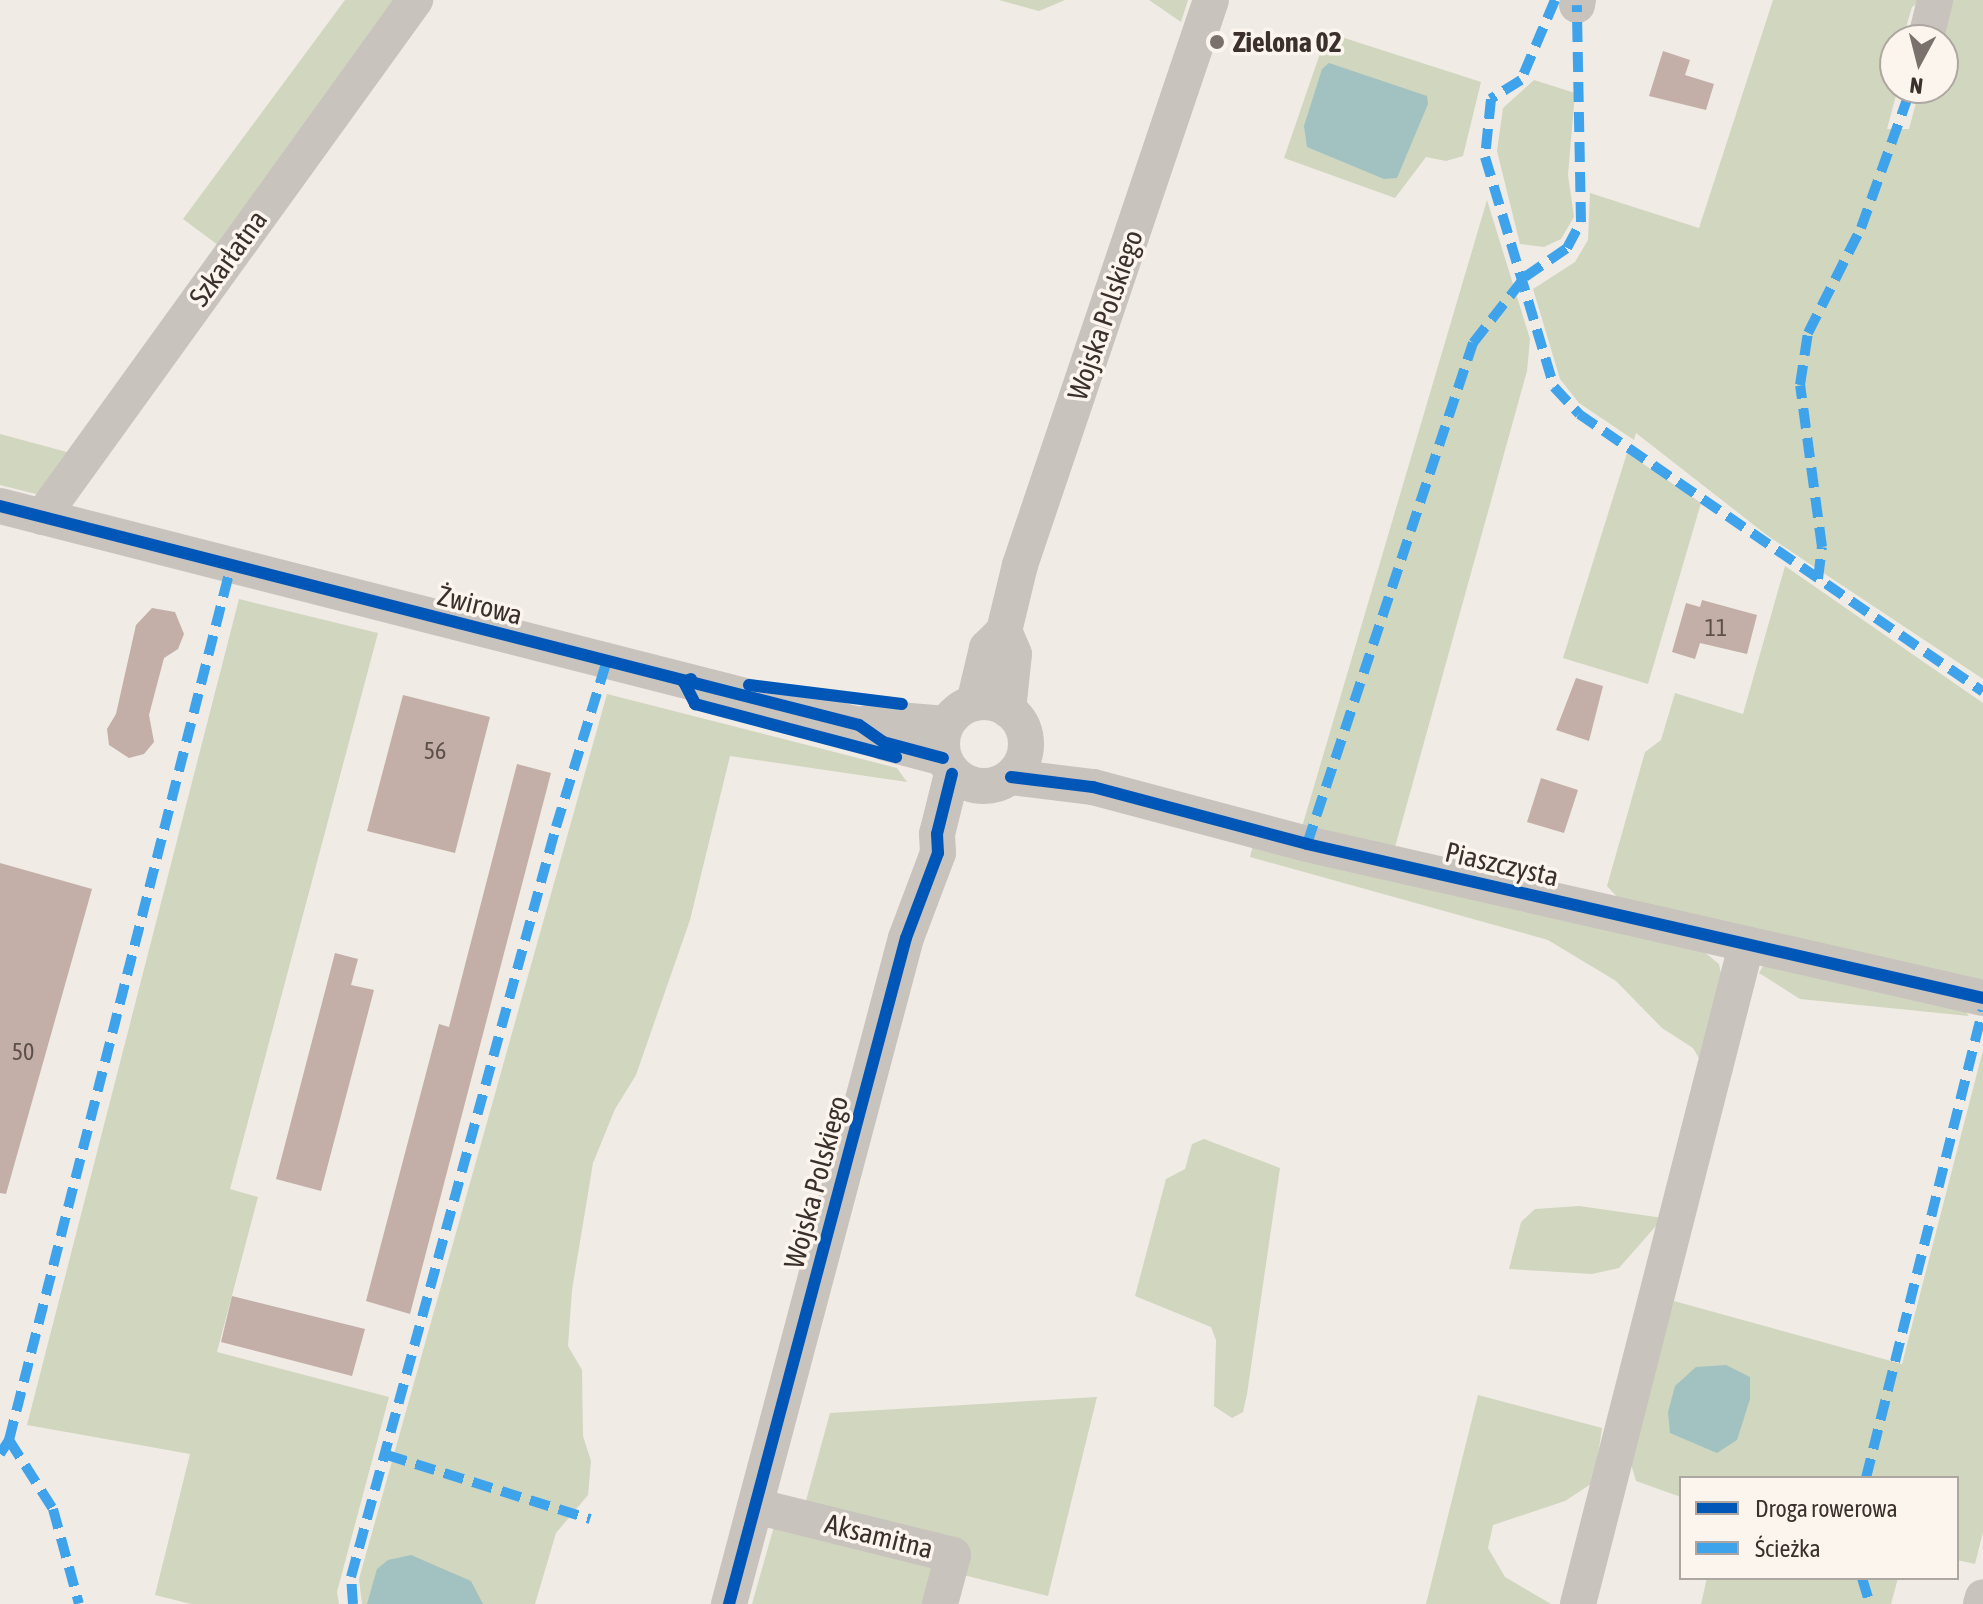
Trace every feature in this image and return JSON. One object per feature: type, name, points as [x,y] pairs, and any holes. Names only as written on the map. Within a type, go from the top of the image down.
[{"type":"street","name":"Szkarłatna","points":[[42,517],[415,0]]},
{"type":"street","name":"Wojska Polskiego","points":[[729,1604],[906,938],[938,853],[937,834],[980,748],[1014,654],[1004,631],[1020,565],[1211,0]]},
{"type":"street","name":"Żwirowa","points":[[0,506],[859,725],[883,742],[980,748]]},
{"type":"street","name":"Piaszczysta","points":[[980,748],[1093,787],[1307,844],[1983,998]]},
{"type":"street","points":[[1578,1604],[1746,946]]},
{"type":"street","name":"Aksamitna","points":[[755,1506],[953,1555],[940,1604]]},
{"type":"street","points":[[1981,1604],[1983,1597]]},
{"type":"green space","points":[[345,0],[405,0],[226,251],[183,219]]},
{"type":"green space","points":[[999,0],[1065,0],[1039,11]]},
{"type":"green space","points":[[1149,0],[1188,0],[1181,22]]},
{"type":"green space","points":[[1773,0],[1923,0],[1912,7],[1907,24],[1879,24],[1879,104],[1894,104],[1887,129],[1909,129],[1916,104],[1959,104],[1959,24],[1939,24],[1946,0],[1983,0],[1983,679],[1768,536],[1636,433],[1634,440],[1579,403],[1560,379],[1533,289],[1575,262],[1588,240],[1590,193],[1699,228]]},
{"type":"green space","points":[[1332,34],[1481,82],[1463,156],[1446,161],[1426,157],[1395,198],[1284,158],[1325,39]]},
{"type":"green space","points":[[1534,80],[1575,93],[1568,175],[1574,217],[1561,239],[1544,247],[1520,244],[1497,151],[1503,108]]},
{"type":"green space","points":[[1487,200],[1530,339],[1527,371],[1395,847],[1302,827]]},
{"type":"green space","points":[[0,434],[78,455],[40,495],[0,485]]},
{"type":"green space","points":[[1627,453],[1701,503],[1648,684],[1563,658]]},
{"type":"green space","points":[[1785,566],[1983,703],[1983,986],[1619,899],[1607,886],[1645,752],[1661,740],[1675,693],[1743,714]]},
{"type":"green space","points":[[239,599],[378,633],[230,1189],[258,1197],[217,1352],[389,1397],[337,1592],[339,1604],[191,1604],[155,1595],[190,1454],[27,1425]]},
{"type":"green space","points":[[607,694],[897,768],[907,782],[730,756],[690,920],[636,1075],[615,1109],[593,1163],[572,1290],[568,1346],[582,1370],[583,1436],[591,1461],[588,1495],[556,1533],[535,1604],[362,1604],[359,1579]]},
{"type":"green space","points":[[1253,845],[1703,951],[1719,964],[1723,984],[1704,1067],[1693,1048],[1662,1028],[1616,981],[1548,940],[1250,857]]},
{"type":"green space","points":[[1763,966],[1963,1008],[1969,1016],[1800,999],[1759,973]]},
{"type":"green space","points":[[1983,1050],[1983,1532],[1975,1564],[1959,1560],[1959,1476],[1679,1476],[1679,1496],[1636,1481],[1629,1457],[1674,1301],[1902,1364]]},
{"type":"green space","points":[[1204,1139],[1280,1168],[1247,1394],[1243,1412],[1232,1418],[1214,1406],[1216,1340],[1211,1327],[1135,1296],[1166,1179],[1185,1169],[1192,1144]]},
{"type":"green space","points":[[1579,1206],[1663,1218],[1619,1268],[1592,1274],[1509,1269],[1521,1222],[1535,1209]]},
{"type":"green space","points":[[1478,1395],[1602,1428],[1594,1482],[1565,1501],[1493,1525],[1488,1548],[1505,1577],[1551,1604],[1426,1604]]},
{"type":"green space","points":[[1097,1397],[1048,1596],[959,1574],[804,1508],[830,1413]]},
{"type":"green space","points":[[775,1523],[933,1562],[928,1604],[752,1604]]},
{"type":"green space","points":[[1707,1580],[1897,1580],[1891,1604],[1701,1604]]},
{"type":"water","points":[[1329,63],[1427,96],[1428,104],[1397,178],[1384,179],[1307,147],[1304,126],[1322,69]]},
{"type":"water","points":[[1726,1365],[1750,1377],[1750,1399],[1737,1440],[1717,1453],[1670,1433],[1668,1412],[1675,1386],[1696,1367]]},
{"type":"water","points":[[411,1555],[471,1581],[483,1604],[367,1604],[377,1569],[388,1560]]},
{"type":"building","points":[[1663,51],[1690,60],[1685,75],[1714,84],[1706,110],[1649,96]]},
{"type":"building","points":[[1702,600],[1757,615],[1747,654],[1700,643],[1695,659],[1672,652],[1686,603],[1700,607]]},
{"type":"building","points":[[152,608],[175,612],[184,634],[178,649],[164,658],[149,715],[154,742],[144,754],[129,758],[109,745],[107,729],[116,714],[136,625]]},
{"type":"building","points":[[1576,678],[1603,686],[1589,741],[1556,730]]},
{"type":"building","points":[[403,695],[490,717],[455,853],[367,831]]},
{"type":"building","points":[[517,764],[551,773],[410,1314],[366,1301],[439,1024],[449,1027]]},
{"type":"building","points":[[1541,778],[1578,790],[1564,833],[1527,822]]},
{"type":"building","points":[[0,863],[92,889],[6,1194],[0,1193]]},
{"type":"building","points":[[335,953],[358,959],[351,985],[374,990],[321,1191],[276,1179]]},
{"type":"building","points":[[232,1296],[365,1329],[352,1376],[221,1342]]},
{"type":"marked path","points":[[1555,0],[1521,80],[1491,99],[1485,157],[1554,387],[1579,414],[1983,692]]},
{"type":"marked path","points":[[1307,844],[1473,343],[1525,277],[1567,248],[1581,222],[1577,5]]},
{"type":"marked path","points":[[1818,579],[1822,547],[1800,385],[1808,333],[1861,228],[1905,104]]},
{"type":"marked path","points":[[0,1454],[9,1440],[231,566]]},
{"type":"marked path","points":[[353,1604],[351,1577],[556,827],[606,663]]},
{"type":"marked path","points":[[1866,1476],[1983,1010]]},
{"type":"marked path","points":[[9,1440],[53,1509],[79,1604]]},
{"type":"marked path","points":[[387,1455],[590,1519]]},
{"type":"marked path","points":[[1863,1580],[1870,1604]]},
{"type":"cycle path","points":[[0,506],[859,725],[883,742],[943,758]]},
{"type":"cycle path","points":[[691,679],[684,682],[695,704],[896,757]]},
{"type":"cycle path","points":[[749,685],[902,704]]},
{"type":"cycle path","points":[[729,1604],[906,938],[938,853],[937,834],[952,774]]},
{"type":"cycle path","points":[[1011,777],[1093,787],[1307,844],[1983,998]]},
{"type":"place","name":"Zielona 02","points":[[1217,42]]}]
